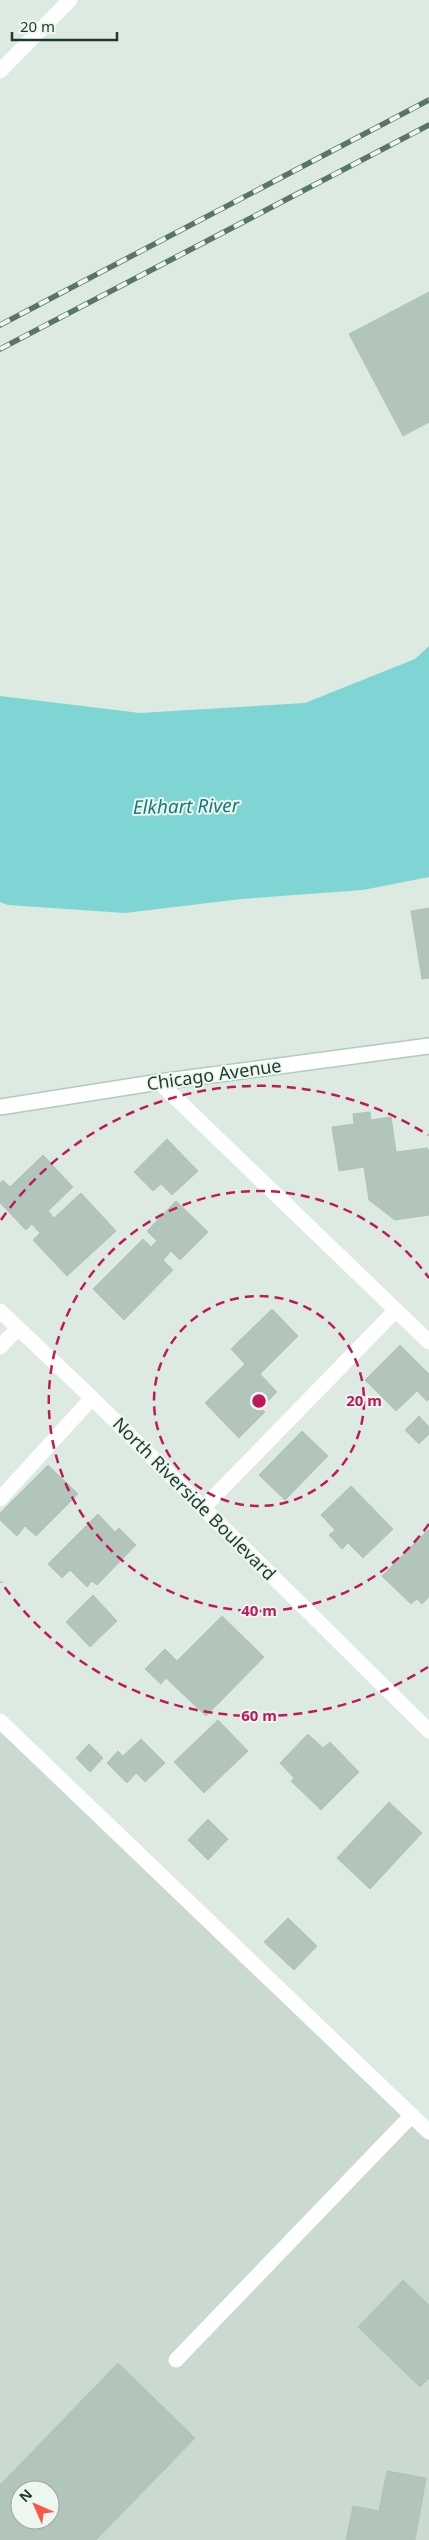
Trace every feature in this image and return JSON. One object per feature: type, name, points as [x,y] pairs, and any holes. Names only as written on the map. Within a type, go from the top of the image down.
[{"type":"street","points":[[0,71],[70,0]]},
{"type":"street","name":"Chicago Avenue","points":[[0,1107],[160,1082],[429,1046]]},
{"type":"street","points":[[160,1082],[429,1342]]},
{"type":"street","name":"North Riverside Boulevard","points":[[0,1310],[92,1398],[429,1731]]},
{"type":"street","points":[[203,1508],[396,1310]]},
{"type":"street","points":[[0,1347],[18,1328]]},
{"type":"street","points":[[0,1499],[92,1398]]},
{"type":"street","points":[[0,1721],[429,2132]]},
{"type":"street","points":[[176,2360],[412,2115]]},
{"type":"shaded area","points":[[0,1721],[429,2132],[429,2540],[0,2540]]},
{"type":"water","name":"Elkhart River","points":[[429,646],[429,877],[363,890],[241,899],[125,913],[8,905],[0,902],[0,696],[140,713],[305,703],[415,659]]},
{"type":"building","points":[[429,292],[429,422],[403,436],[349,334]]},
{"type":"building","points":[[429,908],[429,978],[422,979],[411,911]]},
{"type":"building","points":[[370,1112],[371,1120],[391,1117],[396,1152],[427,1148],[429,1151],[429,1215],[395,1220],[369,1200],[364,1167],[339,1171],[332,1127],[354,1124],[353,1114]]},
{"type":"building","points":[[167,1139],[198,1171],[172,1195],[161,1184],[153,1191],[134,1172]]},
{"type":"building","points":[[43,1155],[73,1187],[48,1211],[54,1218],[81,1193],[116,1231],[67,1276],[33,1240],[40,1233],[32,1224],[26,1230],[0,1203],[0,1183],[3,1180],[10,1187]]},
{"type":"building","points":[[176,1201],[208,1232],[180,1260],[171,1251],[163,1260],[173,1270],[124,1320],[93,1289],[143,1239],[151,1247],[157,1241],[147,1231]]},
{"type":"building","points":[[272,1309],[298,1336],[260,1374],[277,1392],[261,1408],[265,1412],[239,1438],[205,1403],[245,1364],[231,1349]]},
{"type":"building","points":[[400,1345],[429,1374],[429,1399],[427,1401],[417,1391],[396,1411],[365,1380]]},
{"type":"building","points":[[419,1416],[429,1427],[429,1434],[419,1444],[405,1430]]},
{"type":"building","points":[[302,1431],[328,1456],[285,1500],[259,1475]]},
{"type":"building","points":[[48,1465],[78,1494],[36,1536],[25,1526],[17,1536],[0,1520],[0,1513]]},
{"type":"building","points":[[351,1486],[393,1529],[363,1558],[348,1543],[342,1549],[329,1535],[335,1530],[321,1515]]},
{"type":"building","points":[[98,1514],[115,1532],[119,1528],[136,1545],[97,1585],[92,1581],[87,1587],[70,1570],[62,1578],[48,1564]]},
{"type":"building","points":[[429,1529],[429,1597],[422,1604],[417,1599],[411,1604],[382,1576]]},
{"type":"building","points":[[93,1595],[117,1621],[90,1647],[66,1622]]},
{"type":"building","points":[[222,1616],[264,1657],[206,1716],[166,1678],[161,1684],[145,1669],[165,1649],[177,1661]]},
{"type":"building","points":[[218,1720],[248,1751],[204,1793],[174,1762]]},
{"type":"building","points":[[308,1734],[323,1748],[330,1742],[359,1772],[321,1810],[291,1781],[294,1778],[280,1763]]},
{"type":"building","points":[[141,1739],[165,1763],[145,1782],[136,1773],[127,1783],[107,1763],[118,1751],[123,1756]]},
{"type":"building","points":[[89,1744],[103,1758],[90,1772],[76,1758]]},
{"type":"building","points":[[389,1802],[422,1833],[370,1889],[337,1858]]},
{"type":"building","points":[[208,1819],[228,1839],[208,1860],[188,1840]]},
{"type":"building","points":[[288,1918],[317,1946],[294,1970],[264,1942]]},
{"type":"building","points":[[403,2280],[429,2305],[429,2378],[420,2387],[358,2327]]},
{"type":"building","points":[[118,2363],[195,2438],[96,2540],[0,2540],[0,2485]]},
{"type":"building","points":[[387,2471],[426,2478],[415,2540],[346,2540],[353,2506],[379,2511]]},
{"type":"railway","points":[[0,325],[429,100]]},
{"type":"railway","points":[[0,349],[429,125]]}]
